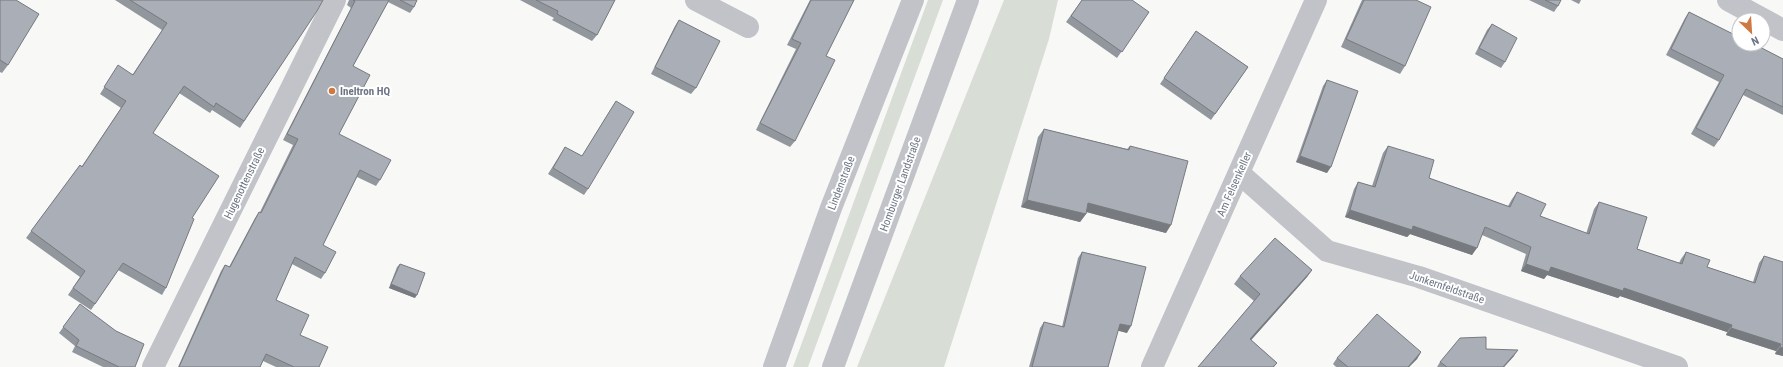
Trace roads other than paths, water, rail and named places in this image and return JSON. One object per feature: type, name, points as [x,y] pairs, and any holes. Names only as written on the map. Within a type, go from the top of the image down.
[{"type":"street","name":"Hugenottenstraße","points":[[153,367],[336,0]]},
{"type":"street","points":[[696,0],[748,27]]},
{"type":"street","name":"Lindenstraße","points":[[774,367],[831,208],[913,0]]},
{"type":"street","name":"Homburger Landstraße","points":[[833,367],[968,0]]},
{"type":"street","name":"Am Felsenkeller","points":[[1152,367],[1316,0]]},
{"type":"street","points":[[1728,0],[1783,30]]},
{"type":"street","name":"Junkernfeldstraße","points":[[1239,172],[1327,251],[1419,277],[1677,367]]},
{"type":"place","name":"Ineltron HQ","points":[[332,91]]}]
